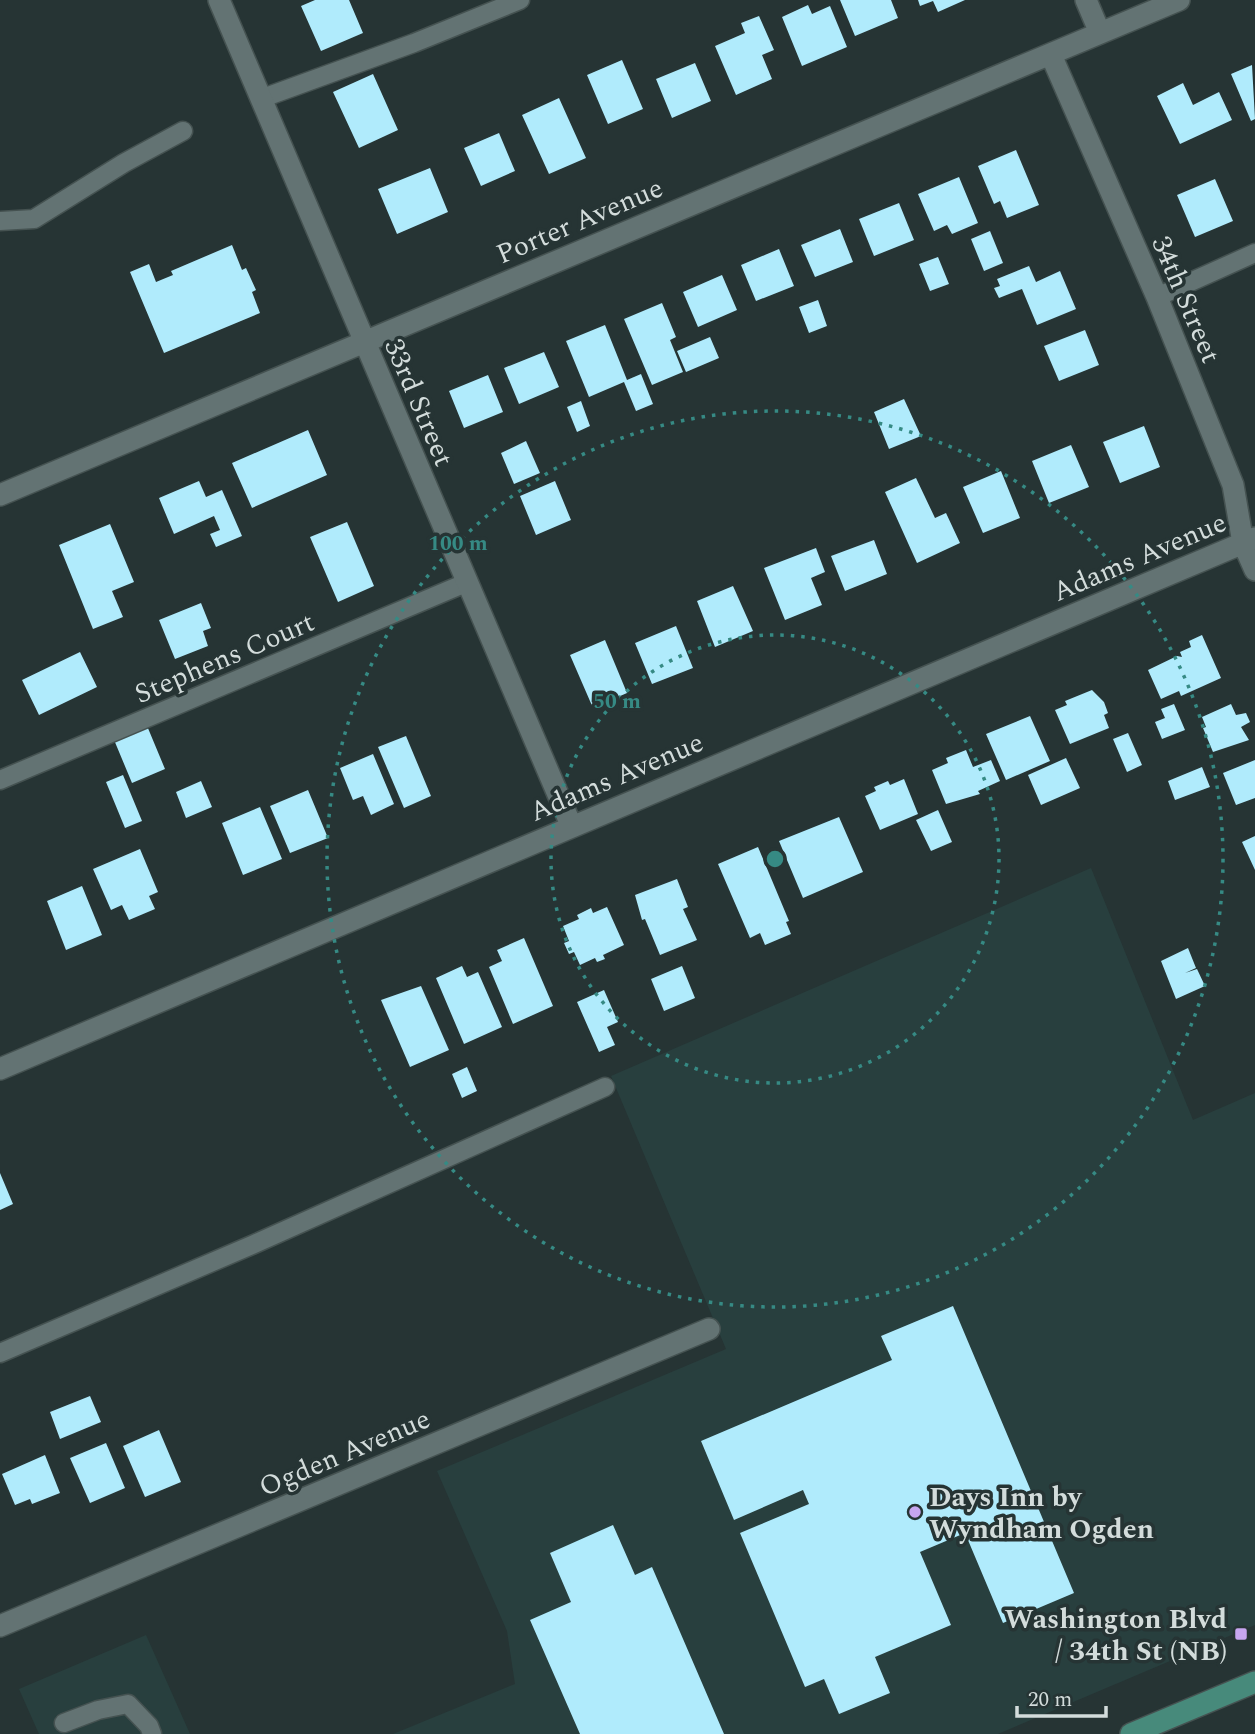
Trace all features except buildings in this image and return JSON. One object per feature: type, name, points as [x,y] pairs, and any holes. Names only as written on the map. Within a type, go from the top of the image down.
[{"type":"main road","points":[[1130,1734],[1255,1682]]},
{"type":"street","name":"33rd Street","points":[[219,0],[571,825]]},
{"type":"street","points":[[1086,0],[1100,33]]},
{"type":"street","name":"Porter Avenue","points":[[0,495],[363,340],[1179,0]]},
{"type":"street","name":"34th Street","points":[[1051,55],[1157,297],[1233,485],[1255,570]]},
{"type":"street","name":"Adams Avenue","points":[[0,1069],[1249,540]]},
{"type":"street","name":"Ogden Avenue","points":[[0,1626],[709,1329]]},
{"type":"lane","points":[[260,99],[389,53],[520,0]]},
{"type":"lane","points":[[0,221],[34,219],[124,163],[183,131]]},
{"type":"lane","points":[[1157,297],[1255,253]]},
{"type":"lane","name":"Stephens Court","points":[[0,780],[468,582]]},
{"type":"lane","points":[[0,1353],[253,1245],[605,1087]]},
{"type":"lane","points":[[64,1723],[98,1710],[128,1704],[149,1726],[152,1734]]},
{"type":"shaded area","points":[[1091,868],[1193,1120],[1255,1093],[1255,1625],[998,1734],[393,1734],[515,1684],[507,1631],[437,1471],[726,1349],[611,1076]]},
{"type":"shaded area","points":[[146,1635],[190,1734],[39,1734],[19,1689]]},
{"type":"place","name":"Days Inn by Wyndham Ogden","points":[[915,1512]]},
{"type":"place","name":"Washington Blvd / 34th St (NB)","points":[[1241,1634]]}]
